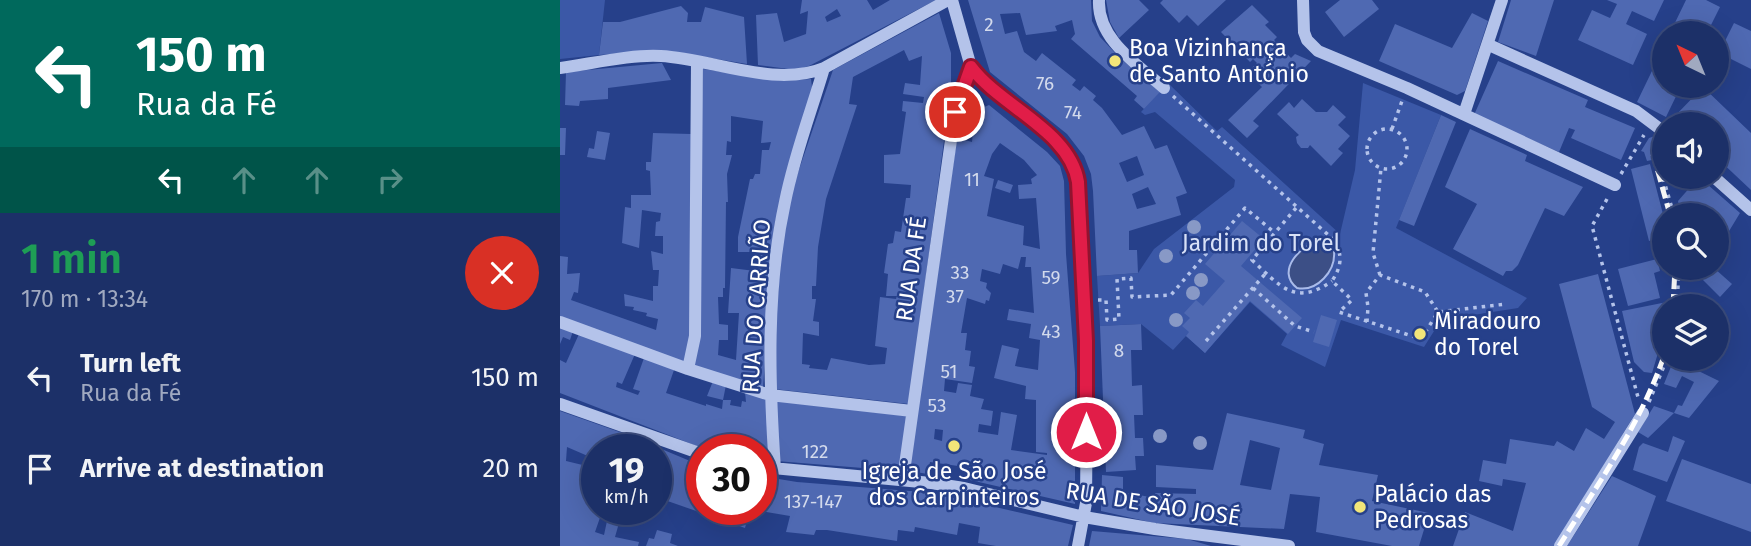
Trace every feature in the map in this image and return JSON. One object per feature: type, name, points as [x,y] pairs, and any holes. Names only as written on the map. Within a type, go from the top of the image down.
[{"type":"street","points":[[560,68],[657,56],[783,76],[805,74],[824,68],[950,0],[971,67],[989,88],[1058,143],[1069,157],[1076,173],[1086,341],[1084,517],[1078,546]]},
{"type":"street","points":[[1099,0],[1100,18],[1107,34],[1164,88]]},
{"type":"street","points":[[1303,0],[1304,32],[1312,47],[1615,185]]},
{"type":"street","points":[[1464,114],[1502,0]]},
{"type":"street","points":[[1489,45],[1636,111],[1652,121]]},
{"type":"street","points":[[688,369],[695,336],[697,61]]},
{"type":"street","name":"RUA DA FÉ","points":[[903,479],[955,112],[971,67]]},
{"type":"street","name":"RUA DO CARRIÃO","points":[[773,434],[770,395],[774,277],[784,204],[824,68]]},
{"type":"street","points":[[1727,189],[1751,210]]},
{"type":"street","points":[[560,322],[688,369],[770,395],[912,411]]},
{"type":"street","points":[[560,404],[686,448]]},
{"type":"street","points":[[1560,546],[1643,413]]},
{"type":"street","name":"RUA DE SÃO JOSÉ","points":[[777,469],[903,479],[964,488],[1084,517],[1289,546]]},
{"type":"path","points":[[1164,88],[1335,241],[1341,262],[1332,281],[1304,295],[1290,290],[1252,260],[1296,208]]},
{"type":"path","points":[[1392,129],[1407,88]]},
{"type":"path","points":[[1643,413],[1592,226],[1652,121]]},
{"type":"path","points":[[1392,129],[1403,136],[1408,147],[1407,154],[1400,164],[1388,169],[1381,168],[1370,160],[1367,154],[1368,140],[1378,130],[1392,129]]},
{"type":"path","points":[[1380,275],[1373,253],[1381,168]]},
{"type":"path","points":[[1106,300],[1107,320],[1119,319],[1117,279],[1131,278],[1132,297],[1171,295],[1245,208],[1275,232]]},
{"type":"path","points":[[1206,341],[1266,273]]},
{"type":"path","points":[[1380,275],[1425,292],[1438,312]]},
{"type":"path","points":[[1367,322],[1366,293],[1380,275]]},
{"type":"path","points":[[1332,281],[1352,300],[1339,312],[1422,340],[1438,312]]},
{"type":"path","points":[[1253,288],[1294,326],[1314,332]]},
{"type":"path","points":[[1438,312],[1506,304]]},
{"type":"path","points":[[1643,413],[1663,371]]},
{"type":"green space","points":[[560,0],[605,0],[599,55],[560,59]]},
{"type":"green space","name":"Jardim do Torel","points":[[1168,83],[1217,131],[1222,127],[1340,234],[1355,170],[1363,83],[1441,115],[1396,228],[1527,298],[1518,308],[1441,320],[1424,347],[1341,320],[1325,367],[1281,345],[1287,334],[1250,302],[1205,353],[1186,336],[1173,350],[1141,324],[1100,326],[1097,276],[1138,273],[1154,249],[1234,187],[1235,180],[1155,112],[1145,115],[1141,112]]},
{"type":"shaded area","points":[[1321,241],[1334,251],[1332,266],[1324,278],[1312,287],[1297,288],[1289,274],[1293,259],[1306,247]]},
{"type":"building","points":[[802,0],[867,0],[873,10],[890,0],[936,0],[809,66],[796,70],[758,65],[756,15],[777,13],[784,42],[806,34],[808,11],[800,14]],"holes":[[[837,9],[841,16],[827,22],[825,17]]]},
{"type":"building","points":[[968,0],[1091,0],[1092,21],[1100,37],[1160,92],[1144,109],[1134,100],[1137,96],[1071,39],[1075,34],[1072,20],[1055,26],[1057,31],[1026,35],[1020,13],[1000,14],[1005,34],[1017,31],[1024,52],[1036,61],[1042,53],[1076,80],[1072,85],[1080,91],[1084,86],[1096,96],[1093,100],[1122,135],[1144,126],[1155,149],[1167,145],[1187,193],[1176,197],[1181,215],[1129,231],[1129,250],[1137,250],[1138,273],[1097,276],[1093,191],[1091,174],[1084,156],[1067,134],[990,72]],"holes":[[[1137,156],[1144,175],[1127,182],[1119,163]],[[1148,187],[1156,204],[1137,209],[1132,194]]]},
{"type":"building","points":[[1106,0],[1139,0],[1149,10],[1119,38],[1110,22]]},
{"type":"building","points":[[1163,0],[1226,0],[1198,26],[1187,15],[1179,23],[1160,3]]},
{"type":"building","points":[[1340,0],[1372,0],[1379,9],[1344,37],[1325,12]]},
{"type":"building","points":[[1511,0],[1554,0],[1536,56],[1498,42]]},
{"type":"building","points":[[1607,0],[1664,0],[1654,21],[1632,11],[1626,24],[1647,34],[1633,65],[1578,40],[1592,10],[1610,18],[1617,4]]},
{"type":"building","points":[[1686,0],[1706,0],[1720,7],[1713,21],[1676,21]]},
{"type":"building","points":[[1252,5],[1269,22],[1265,25],[1277,37],[1274,40],[1291,58],[1295,54],[1311,61],[1253,121],[1259,126],[1247,138],[1228,120],[1262,87],[1247,72],[1257,63],[1253,59],[1250,62],[1221,32]]},
{"type":"building","points":[[681,6],[688,13],[687,22],[701,22],[705,7],[744,17],[747,64],[661,50],[599,55],[603,22],[620,22]]},
{"type":"building","points":[[939,13],[951,53],[951,88],[909,404],[774,389],[776,317],[782,246],[790,196],[833,70]],"holes":[[[904,50],[909,61],[922,56],[920,85],[905,83],[903,94],[924,97],[923,103],[903,101],[902,111],[906,112],[900,154],[884,155],[884,183],[911,185],[910,198],[906,198],[901,232],[895,231],[893,243],[888,244],[884,273],[888,274],[886,296],[897,296],[896,299],[880,297],[875,346],[887,348],[885,364],[869,365],[831,358],[827,370],[809,368],[810,365],[802,364],[803,333],[819,336],[819,322],[813,321],[816,299],[812,299],[812,286],[816,286],[818,247],[826,199],[857,105],[849,104],[853,77]]]},
{"type":"building","points":[[1472,13],[1488,21],[1465,91],[1457,95],[1379,61],[1395,24],[1452,48]]},
{"type":"building","points":[[1734,23],[1751,31],[1751,69],[1729,58],[1729,33]]},
{"type":"building","points":[[1498,61],[1588,100],[1585,107],[1635,128],[1621,160],[1571,138],[1575,130],[1569,128],[1559,152],[1474,115]]},
{"type":"building","points":[[662,63],[671,80],[608,88],[608,99],[580,101],[579,106],[565,105],[566,72]]},
{"type":"building","points":[[703,69],[784,81],[811,79],[813,95],[786,174],[775,224],[763,388],[692,367]],"holes":[[[731,116],[763,121],[761,143],[771,142],[769,150],[762,150],[760,174],[755,174],[753,179],[750,179],[738,237],[738,252],[757,252],[755,271],[731,268],[728,313],[739,313],[736,360],[718,355],[719,340],[728,340],[728,325],[719,324],[718,297],[723,297],[725,288],[727,174],[732,155],[726,155],[727,141],[731,142]]]},
{"type":"building","points":[[1652,71],[1652,98],[1675,98],[1668,112],[1656,112],[1637,102]]},
{"type":"building","points":[[1692,98],[1714,98],[1751,133],[1751,190],[1729,169],[1729,112],[1679,112]]},
{"type":"building","points":[[1302,99],[1316,112],[1327,112],[1333,105],[1346,117],[1338,125],[1350,136],[1338,149],[1343,153],[1331,166],[1310,145],[1308,148],[1301,148],[1296,137],[1299,135],[1277,114],[1289,102],[1294,108]]},
{"type":"building","points":[[989,105],[1047,152],[1060,166],[1064,181],[1066,254],[1075,372],[1075,504],[970,480],[972,468],[930,462],[928,474],[909,471],[957,138],[972,142],[975,111]],"holes":[[[1000,143],[1024,160],[1037,175],[1031,179],[1032,184],[1018,185],[1019,199],[1036,198],[1040,249],[1023,245],[1024,226],[987,216],[994,179],[984,176],[992,154]],[[1021,257],[1026,257],[1025,267],[1031,267],[1034,313],[1009,309],[1007,320],[1031,324],[1029,338],[1040,340],[1038,370],[1015,366],[1019,349],[1002,345],[994,378],[1026,386],[1025,399],[1036,400],[1036,452],[1047,455],[1011,450],[1017,415],[1001,412],[998,435],[978,432],[979,424],[991,426],[993,411],[981,409],[984,399],[970,396],[972,385],[958,383],[956,393],[944,391],[945,379],[972,383],[975,367],[969,366],[971,351],[965,350],[967,333],[961,333],[967,298],[985,304],[986,300],[989,301],[991,293],[986,288],[987,283],[980,281],[982,269],[1000,274],[1003,264],[1018,269]],[[935,429],[943,430],[942,441],[934,439]]]},
{"type":"building","points":[[1441,115],[1456,122],[1414,226],[1399,220]]},
{"type":"building","points":[[560,128],[566,128],[565,155],[560,155]]},
{"type":"building","points":[[1470,129],[1527,155],[1525,161],[1583,187],[1564,216],[1545,208],[1518,265],[1512,271],[1506,271],[1503,276],[1453,249],[1477,204],[1445,187]]},
{"type":"building","points":[[597,131],[610,133],[605,160],[587,157],[589,148],[594,149]]},
{"type":"building","points":[[653,133],[691,134],[693,327],[685,364],[560,319],[560,256],[568,257],[567,274],[580,273],[578,293],[574,292],[571,300],[656,330],[658,319],[633,310],[634,307],[625,306],[624,294],[653,301],[653,286],[658,286],[659,270],[653,270],[651,251],[663,254],[663,236],[655,236],[656,222],[660,221],[661,213],[642,210],[639,248],[622,243],[625,207],[631,208],[631,195],[651,195],[650,171],[646,170],[646,162],[651,162]]},
{"type":"building","points":[[1652,137],[1652,160],[1647,161],[1641,151]]},
{"type":"building","points":[[1650,164],[1652,189],[1656,189],[1660,203],[1652,203],[1652,240],[1649,241],[1631,169]]},
{"type":"building","points":[[998,180],[1013,185],[1010,193],[995,188]]},
{"type":"building","points":[[1688,189],[1713,189],[1729,203],[1678,203]]},
{"type":"building","points":[[1729,203],[1740,213],[1729,231]]},
{"type":"building","points":[[1242,221],[1264,239],[1241,266],[1302,318],[1288,334],[1250,301],[1205,353],[1186,336],[1189,332],[1182,326],[1190,318],[1184,313],[1196,300],[1203,306],[1225,281],[1205,264]]},
{"type":"building","points":[[1652,260],[1652,280],[1656,280],[1659,294],[1652,294],[1652,300],[1628,306],[1618,269]]},
{"type":"building","points":[[1598,274],[1635,414],[1554,546],[1453,546],[1465,512],[1513,531],[1526,483],[1503,479],[1502,486],[1479,481],[1483,460],[1506,464],[1510,439],[1554,446],[1557,441],[1574,451],[1586,428],[1604,439],[1615,422],[1592,407],[1559,284]]},
{"type":"building","points":[[1703,280],[1728,280],[1732,284],[1723,294],[1717,294]]},
{"type":"building","points":[[1652,305],[1652,373],[1644,372],[1634,362],[1622,311]]},
{"type":"building","points":[[1321,315],[1337,320],[1329,347],[1313,342]]},
{"type":"building","points":[[1141,324],[1142,350],[1131,350],[1132,386],[1142,385],[1143,415],[1134,415],[1135,438],[1143,438],[1144,456],[1135,456],[1136,470],[1106,472],[1100,326]]},
{"type":"building","points":[[560,326],[573,331],[570,340],[563,337],[560,344]]},
{"type":"building","points":[[579,334],[635,354],[622,384],[617,382],[616,387],[638,395],[640,391],[633,389],[644,358],[674,370],[666,393],[706,406],[722,409],[723,400],[731,400],[730,405],[741,407],[742,401],[746,402],[745,392],[766,397],[769,434],[686,434],[686,442],[672,436],[672,434],[666,434],[560,393],[560,360],[566,363]]},
{"type":"building","points":[[1669,371],[1699,371],[1719,381],[1689,418],[1674,413],[1678,405],[1682,406],[1694,382],[1682,376],[1676,388],[1664,384]]},
{"type":"building","points":[[713,381],[726,385],[723,400],[707,396]]},
{"type":"building","points":[[776,401],[908,416],[900,471],[777,461]]},
{"type":"building","points":[[1654,406],[1674,413],[1648,438],[1638,432]]},
{"type":"building","points":[[560,411],[625,434],[581,434],[581,453],[567,447],[566,461],[581,465],[581,525],[597,525],[595,532],[604,535],[606,525],[618,525],[615,537],[639,542],[638,546],[560,546]]},
{"type":"building","points":[[1227,413],[1305,430],[1303,438],[1324,444],[1319,465],[1378,475],[1372,501],[1429,513],[1419,546],[1392,546],[1316,532],[1320,497],[1290,494],[1284,529],[1154,523],[1101,511],[1102,475],[1123,477],[1123,492],[1155,498],[1155,493],[1196,494],[1196,489],[1156,487],[1156,465],[1213,470]],"holes":[[[1250,440],[1280,448],[1271,490],[1240,485]]]},
{"type":"building","points":[[1673,436],[1685,441],[1667,482],[1633,470],[1639,447],[1643,443],[1668,452]]},
{"type":"building","points":[[672,453],[686,459],[686,507],[672,503]]},
{"type":"building","points":[[1682,459],[1751,484],[1751,532],[1666,501]]},
{"type":"building","points":[[1612,476],[1656,496],[1638,546],[1567,546]]},
{"type":"building","points":[[777,479],[922,492],[1073,525],[1068,546],[996,546],[978,543],[980,527],[959,523],[957,535],[915,527],[914,532],[898,530],[897,541],[827,530],[816,530],[814,535],[786,532],[790,516],[777,514]]},
{"type":"building","points":[[657,530],[672,534],[670,543],[678,546],[646,546],[649,538],[654,539]]},
{"type":"building","points":[[1092,531],[1187,539],[1211,546],[1089,546]]},
{"type":"railway","points":[[1663,189],[1667,203]]},
{"type":"railway","points":[[1674,280],[1674,294]]},
{"type":"railway","points":[[1559,546],[1631,430],[1658,371]]},
{"type":"place","name":"Boa Vizinhança de Santo António","points":[[1115,61]]},
{"type":"place","name":"Miradouro do Torel","points":[[1420,334]]},
{"type":"place","name":"Igreja de São José dos Carpinteiros","points":[[954,446]]},
{"type":"place","name":"Palácio das Pedrosas","points":[[1360,507]]},
{"type":"route","points":[[955,112],[971,67],[989,88],[1065,149],[1073,165],[1078,182],[1086,341],[1086,432]]}]
